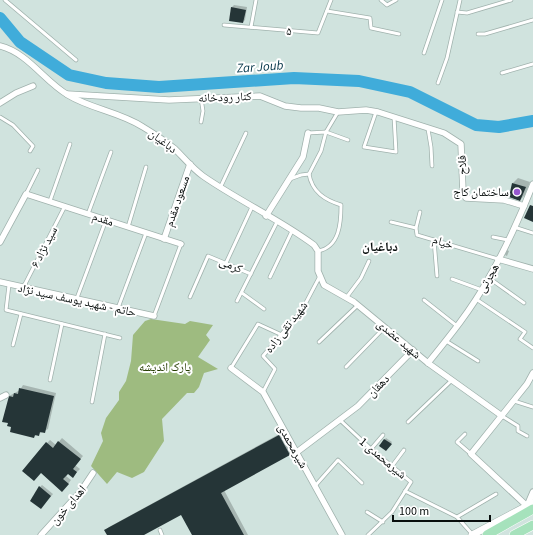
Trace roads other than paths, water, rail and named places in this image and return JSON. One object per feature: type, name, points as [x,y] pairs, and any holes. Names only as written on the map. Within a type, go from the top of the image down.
[{"type":"main road","points":[[486,535],[531,507]]},
{"type":"main road","points":[[514,535],[533,525]]},
{"type":"street","name":"دباغیان","points":[[0,46],[6,47],[22,57],[66,94],[81,103],[107,111],[142,126],[174,148],[202,175],[220,188],[314,245],[318,251]]},
{"type":"street","points":[[0,103],[16,93],[33,86]]},
{"type":"street","name":"کنار رودخانه","points":[[66,94],[169,100],[260,96],[285,106],[319,108],[338,112],[366,110],[376,112],[444,133],[461,144]]},
{"type":"street","points":[[266,216],[303,157],[308,133]]},
{"type":"street","name":"فلاح","points":[[461,144],[463,192],[466,198],[504,200],[524,206]]},
{"type":"street","name":"مسعود مقدم","points":[[164,239],[190,164]]},
{"type":"street","name":"هجرتی","points":[[428,363],[457,326],[482,290],[508,240],[533,184]]},
{"type":"street","points":[[0,242],[26,194]]},
{"type":"street","name":"مقدم","points":[[26,194],[181,244]]},
{"type":"street","points":[[318,251],[317,263],[320,276]]},
{"type":"street","points":[[498,259],[533,269]]},
{"type":"street","name":"شهید عضدی","points":[[320,276],[324,285],[358,305],[428,363],[502,416]]},
{"type":"street","name":"حاتم - شهید یوسف سید نژاد","points":[[0,282],[154,316]]},
{"type":"street","name":"دهقان","points":[[297,452],[358,406],[413,350]]},
{"type":"street","name":"شیرمحمدی","points":[[231,368],[263,392],[342,535]]},
{"type":"street","points":[[531,507],[470,454],[514,401],[527,384],[533,373]]},
{"type":"street","points":[[0,398],[6,395]]},
{"type":"street","name":"اهدای خون","points":[[41,535],[81,491],[93,473]]},
{"type":"street","points":[[531,507],[533,492]]},
{"type":"street","points":[[472,535],[531,507]]},
{"type":"lane","points":[[5,0],[76,60]]},
{"type":"lane","points":[[251,28],[256,0]]},
{"type":"lane","name":"۵","points":[[224,25],[318,33],[331,0]]},
{"type":"lane","points":[[381,0],[387,5],[396,0]]},
{"type":"lane","points":[[424,53],[442,0]]},
{"type":"lane","points":[[438,83],[446,58],[460,0]]},
{"type":"lane","points":[[457,12],[467,13],[510,0]]},
{"type":"lane","points":[[327,11],[370,18],[370,28],[399,34]]},
{"type":"lane","points":[[478,34],[485,34],[533,20]]},
{"type":"lane","points":[[502,72],[533,64]]},
{"type":"lane","points":[[201,98],[201,122]]},
{"type":"lane","points":[[318,251],[331,243],[338,235],[341,223],[341,204],[328,200],[314,189],[309,174],[321,151],[326,132],[338,112]]},
{"type":"lane","points":[[376,112],[364,147],[396,152],[394,117]]},
{"type":"lane","points":[[0,117],[13,125],[33,146],[30,152]]},
{"type":"lane","points":[[428,129],[432,166]]},
{"type":"lane","points":[[220,188],[246,132]]},
{"type":"lane","points":[[308,133],[326,132],[348,140]]},
{"type":"lane","points":[[50,201],[70,144]]},
{"type":"lane","points":[[88,214],[111,152]]},
{"type":"lane","points":[[128,227],[146,167]]},
{"type":"lane","points":[[26,194],[38,170]]},
{"type":"lane","points":[[289,179],[309,174]]},
{"type":"lane","name":"سید نژاد ۶","points":[[23,288],[65,206]]},
{"type":"lane","points":[[226,263],[252,208]]},
{"type":"lane","points":[[416,228],[420,212]]},
{"type":"lane","points":[[77,298],[106,220]]},
{"type":"lane","points":[[238,301],[277,222]]},
{"type":"lane","name":"خیام","points":[[392,222],[416,228],[417,235],[498,259]]},
{"type":"lane","points":[[514,227],[533,233]]},
{"type":"lane","points":[[270,277],[292,231]]},
{"type":"lane","points":[[118,308],[146,233]]},
{"type":"lane","points":[[493,238],[508,240]]},
{"type":"lane","points":[[434,240],[437,276]]},
{"type":"lane","points":[[154,316],[181,244]]},
{"type":"lane","name":"کرمی","points":[[190,298],[208,256],[251,274]]},
{"type":"lane","points":[[346,298],[361,278],[369,261]]},
{"type":"lane","name":"شهید تقی زاده","points":[[263,392],[275,369],[263,356],[302,310],[320,276]]},
{"type":"lane","points":[[489,278],[524,303]]},
{"type":"lane","points":[[452,279],[482,290]]},
{"type":"lane","points":[[9,285],[6,310],[120,338]]},
{"type":"lane","points":[[242,293],[264,309]]},
{"type":"lane","points":[[476,299],[525,332],[520,339],[533,348]]},
{"type":"lane","points":[[424,300],[457,326]]},
{"type":"lane","points":[[319,342],[358,305]]},
{"type":"lane","points":[[13,345],[21,314]]},
{"type":"lane","points":[[50,380],[62,324]]},
{"type":"lane","points":[[231,368],[258,324],[282,335]]},
{"type":"lane","points":[[346,367],[385,327]]},
{"type":"lane","points":[[92,402],[105,334]]},
{"type":"lane","points":[[446,340],[478,361]]},
{"type":"lane","points":[[408,422],[452,380]]},
{"type":"lane","points":[[514,401],[533,407]]},
{"type":"lane","points":[[502,416],[518,426],[518,431],[527,436]]},
{"type":"lane","name":"شیرمحمدی 1","points":[[340,420],[371,449],[411,482],[392,512],[368,535]]},
{"type":"lane","points":[[465,434],[457,442],[470,454]]},
{"type":"lane","points":[[371,449],[383,435]]},
{"type":"lane","points":[[392,466],[404,450]]},
{"type":"lane","points":[[316,486],[338,460],[362,483]]},
{"type":"lane","points":[[405,491],[456,517],[472,535]]},
{"type":"lane","points":[[456,517],[496,494]]},
{"type":"lane","points":[[367,512],[383,522]]},
{"type":"lane","points":[[160,530],[162,535]]},
{"type":"waterway","name":"Zar Joub","points":[[0,18],[20,42],[69,75],[106,83],[159,87],[294,78],[359,81],[410,92],[476,125],[499,127],[533,121]]},
{"type":"place","name":"ساختمان کاج","points":[[517,192]]},
{"type":"district","name":"دباغیان","points":[[380,246]]},
{"type":"park label","name":"پارک اندیشه","points":[[165,367]]}]
